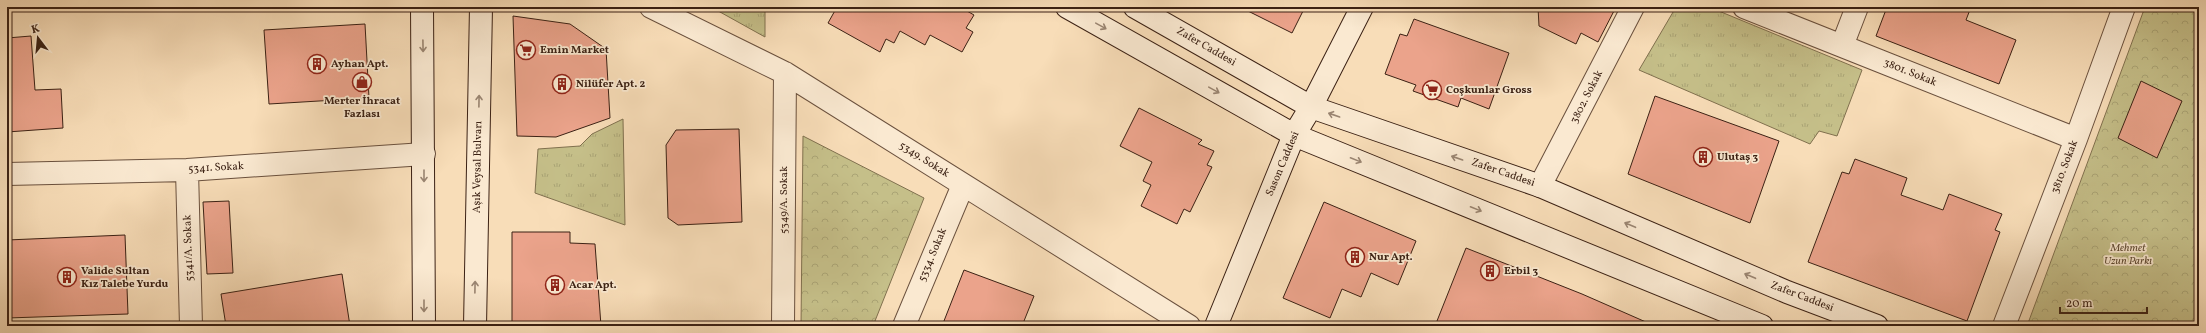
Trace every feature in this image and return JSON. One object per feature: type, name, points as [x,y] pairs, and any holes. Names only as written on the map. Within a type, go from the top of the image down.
[{"type":"street","points":[[422,7],[424,326]]},
{"type":"street","name":"Aşık Veysal Bulvarı","points":[[475,326],[481,7]]},
{"type":"street","name":"5349. Sokak","points":[[651,7],[785,73],[1189,326]]},
{"type":"street","points":[[1067,7],[1294,135],[1756,325]]},
{"type":"street","name":"Zafer Caddesi","points":[[1135,7],[1311,107],[1540,186],[1787,292],[1877,326]]},
{"type":"street","name":"Sason Caddesi","points":[[1216,326],[1294,135],[1311,107],[1362,7]]},
{"type":"street","name":"3802. Sokak","points":[[1540,186],[1633,7]]},
{"type":"street","name":"3801. Sokak","points":[[1744,7],[2076,139]]},
{"type":"street","points":[[1842,46],[1857,7]]},
{"type":"street","name":"3810. Sokak","points":[[2004,326],[2076,139],[2124,7]]},
{"type":"street","name":"5349/A. Sokak","points":[[783,326],[785,73]]},
{"type":"street","name":"5341. Sokak","points":[[7,174],[187,170],[424,154]]},
{"type":"street","name":"5341/A. Sokak","points":[[187,170],[191,326]]},
{"type":"street","name":"5334. Sokak","points":[[904,326],[964,185]]},
{"type":"green space","points":[[711,7],[765,7],[765,37]]},
{"type":"green space","points":[[1676,7],[1709,7],[1862,70],[1837,136],[1819,131],[1810,144],[1639,70]]},
{"type":"green space","name":"Mehmet Uzun Parkı","points":[[2145,7],[2199,7],[2199,326],[2027,326]]},
{"type":"green space","points":[[623,119],[625,225],[535,193],[538,149],[580,146],[592,134]]},
{"type":"green space","points":[[803,136],[924,198],[873,326],[801,326]]},
{"type":"building","points":[[837,7],[960,7],[974,15],[966,28],[973,32],[962,52],[930,35],[925,45],[900,31],[894,43],[886,39],[880,52],[828,23]]},
{"type":"building","points":[[1240,7],[1305,7],[1292,33]]},
{"type":"building","points":[[1538,7],[1616,7],[1598,42],[1581,33],[1576,44],[1539,26]]},
{"type":"building","points":[[1887,7],[1971,7],[1966,20],[2016,40],[1999,84],[1876,36]]},
{"type":"building","name":"Nilüfer Apt. 2","points":[[513,16],[570,24],[606,49],[610,118],[556,137],[517,136]]},
{"type":"building","points":[[1414,19],[1509,53],[1489,109],[1461,98],[1458,107],[1413,91],[1416,85],[1385,74],[1400,34],[1407,36]]},
{"type":"building","name":"Ayhan Apt.","points":[[365,24],[369,98],[269,104],[264,30]]},
{"type":"building","points":[[31,36],[35,90],[61,89],[63,128],[7,132],[7,38]]},
{"type":"building","points":[[2141,81],[2182,101],[2157,158],[2118,138]]},
{"type":"building","name":"Ulutaş 3","points":[[1655,96],[1779,141],[1750,223],[1628,174]]},
{"type":"building","points":[[1139,108],[1202,140],[1198,144],[1214,151],[1207,165],[1212,167],[1190,212],[1184,209],[1177,224],[1141,206],[1151,185],[1143,181],[1152,162],[1120,146]]},
{"type":"building","points":[[739,129],[742,222],[678,225],[668,218],[666,145],[676,130]]},
{"type":"building","points":[[1855,159],[1907,178],[1901,195],[1943,210],[1949,194],[2002,214],[1995,230],[2000,232],[1967,321],[1808,262],[1842,172],[1849,174]]},
{"type":"building","points":[[229,201],[233,273],[207,274],[203,202]]},
{"type":"building","name":"Nur Apt.","points":[[1324,202],[1416,241],[1398,285],[1371,273],[1361,297],[1342,289],[1330,318],[1283,298]]},
{"type":"building","name":"Acar Apt.","points":[[512,232],[570,232],[570,243],[595,244],[601,326],[512,326]]},
{"type":"building","name":"Valide Sultan Kız Talebe Yurdu","points":[[125,235],[128,314],[7,318],[7,240]]},
{"type":"building","name":"Erbil 3","points":[[1466,248],[1582,294],[1655,326],[1435,326]]},
{"type":"building","points":[[964,270],[1034,296],[1022,326],[942,326]]},
{"type":"building","points":[[342,274],[350,326],[226,326],[221,294]]},
{"type":"place","name":"Emin Market","points":[[526,50]]},
{"type":"place","name":"Ayhan Apt.","points":[[317,64]]},
{"type":"place","name":"Merter İhracat Fazlası","points":[[362,82]]},
{"type":"place","name":"Nilüfer Apt. 2","points":[[562,84]]},
{"type":"place","name":"Coşkunlar Gross","points":[[1432,90]]},
{"type":"place","name":"Ulutaş 3","points":[[1703,157]]},
{"type":"place","name":"Nur Apt.","points":[[1355,257]]},
{"type":"place","name":"Erbil 3","points":[[1490,271]]},
{"type":"place","name":"Valide Sultan Kız Talebe Yurdu","points":[[67,277]]},
{"type":"place","name":"Acar Apt.","points":[[555,285]]}]
